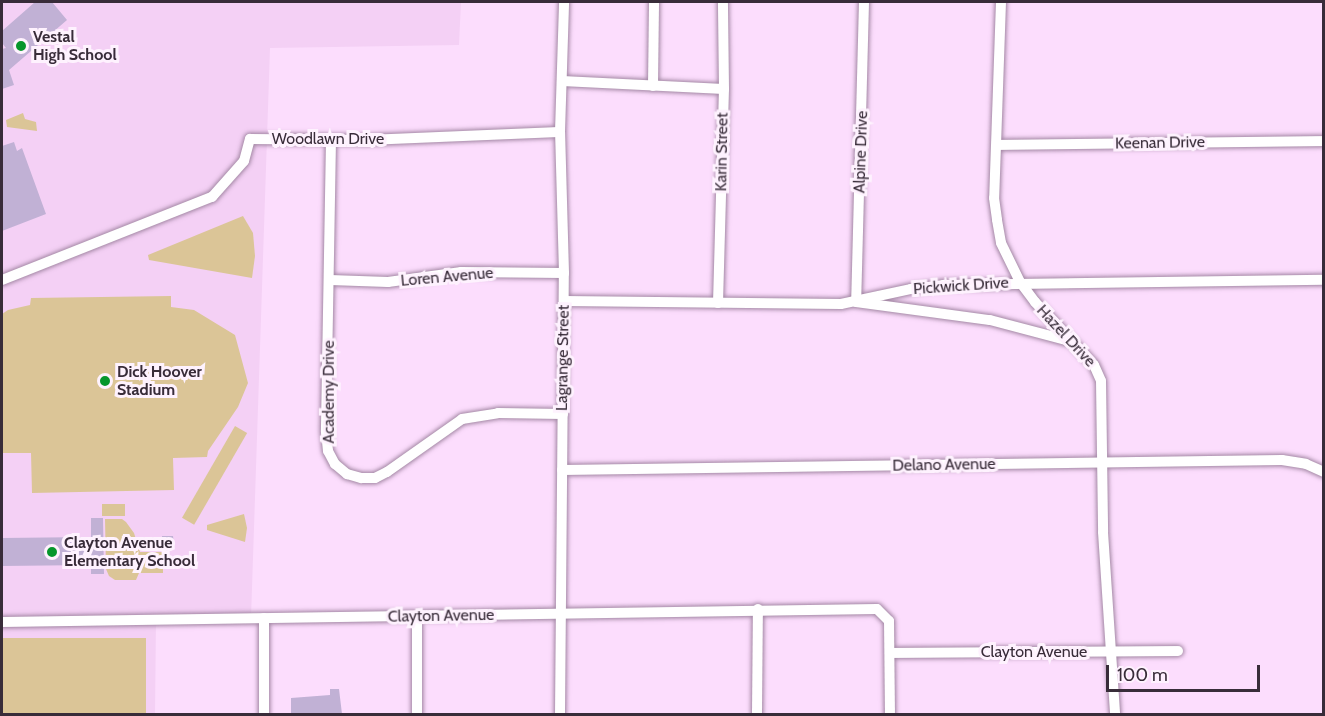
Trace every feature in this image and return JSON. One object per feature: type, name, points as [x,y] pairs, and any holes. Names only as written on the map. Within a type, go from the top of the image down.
[{"type":"street","name":"Lagrange Street","points":[[560,714],[564,273],[560,132],[564,2]]},
{"type":"street","points":[[653,86],[654,2]]},
{"type":"street","name":"Karin Street","points":[[718,303],[724,89],[723,2]]},
{"type":"street","name":"Alpine Drive","points":[[856,302],[864,2]]},
{"type":"street","name":"Hazel Drive","points":[[1001,2],[994,198],[1001,243],[1020,282],[1094,365],[1101,381],[1103,532],[1115,714]]},
{"type":"street","points":[[562,81],[724,89]]},
{"type":"street","name":"Woodlawn Drive","points":[[2,280],[212,197],[244,161],[250,139],[331,140],[560,132]]},
{"type":"street","name":"Academy Drive","points":[[331,140],[326,432],[328,451],[335,464],[347,474],[361,478],[375,478],[387,472],[462,418],[498,413],[563,414]]},
{"type":"street","name":"Keenan Drive","points":[[997,145],[1323,141]]},
{"type":"street","name":"Loren Avenue","points":[[330,280],[388,282],[461,272],[564,273]]},
{"type":"street","name":"Pickwick Drive","points":[[564,301],[856,302],[911,289],[1020,282],[1323,280]]},
{"type":"street","points":[[856,302],[990,320],[1072,341]]},
{"type":"street","name":"Delano Avenue","points":[[562,470],[1282,460],[1306,464],[1323,472]]},
{"type":"street","points":[[757,714],[758,609]]},
{"type":"street","name":"Clayton Avenue","points":[[2,622],[877,609],[889,621],[890,653],[1178,651]]},
{"type":"street","points":[[417,617],[417,714]]},
{"type":"street","points":[[264,618],[264,714]]},
{"type":"street","points":[[890,653],[890,714]]},
{"type":"shaded area","points":[[2,2],[461,2],[459,45],[270,48],[251,618],[156,620],[155,714],[2,714]]},
{"type":"shaded area","points":[[23,113],[25,119],[36,122],[37,131],[7,127],[6,120]]},
{"type":"shaded area","points":[[243,216],[253,233],[255,256],[252,278],[149,260],[148,255]]},
{"type":"shaded area","points":[[171,296],[171,307],[194,310],[235,335],[248,383],[238,407],[208,451],[207,457],[173,458],[174,490],[32,493],[31,453],[2,453],[2,314],[8,310],[30,305],[31,298]]},
{"type":"shaded area","points":[[235,426],[247,433],[194,525],[182,518]]},
{"type":"shaded area","points":[[102,504],[125,504],[125,516],[102,516]]},
{"type":"shaded area","points":[[244,514],[247,528],[245,542],[207,530],[207,525]]},
{"type":"shaded area","points":[[105,519],[122,519],[126,522],[134,533],[140,552],[163,552],[163,573],[139,573],[136,580],[115,580],[109,576],[106,569]]},
{"type":"shaded area","points":[[2,638],[146,638],[146,714],[2,714]]},
{"type":"building","name":"Vestal High School","points":[[35,2],[52,2],[67,20],[9,70],[14,85],[2,89],[2,49],[6,48],[2,43],[2,31]]},
{"type":"building","points":[[14,142],[17,151],[22,148],[46,214],[2,231],[2,146]]},
{"type":"building","name":"Clayton Avenue Elementary School","points":[[91,518],[103,518],[104,574],[91,574],[91,565],[2,566],[2,538],[91,537]]},
{"type":"building","points":[[162,536],[173,536],[174,544],[162,545]]},
{"type":"building","points":[[330,689],[339,689],[342,714],[291,713],[291,698],[330,695]]},
{"type":"place","name":"Vestal High School","points":[[21,46]]},
{"type":"place","name":"Dick Hoover Stadium","points":[[105,381]]},
{"type":"place","name":"Clayton Avenue Elementary School","points":[[52,552]]}]
